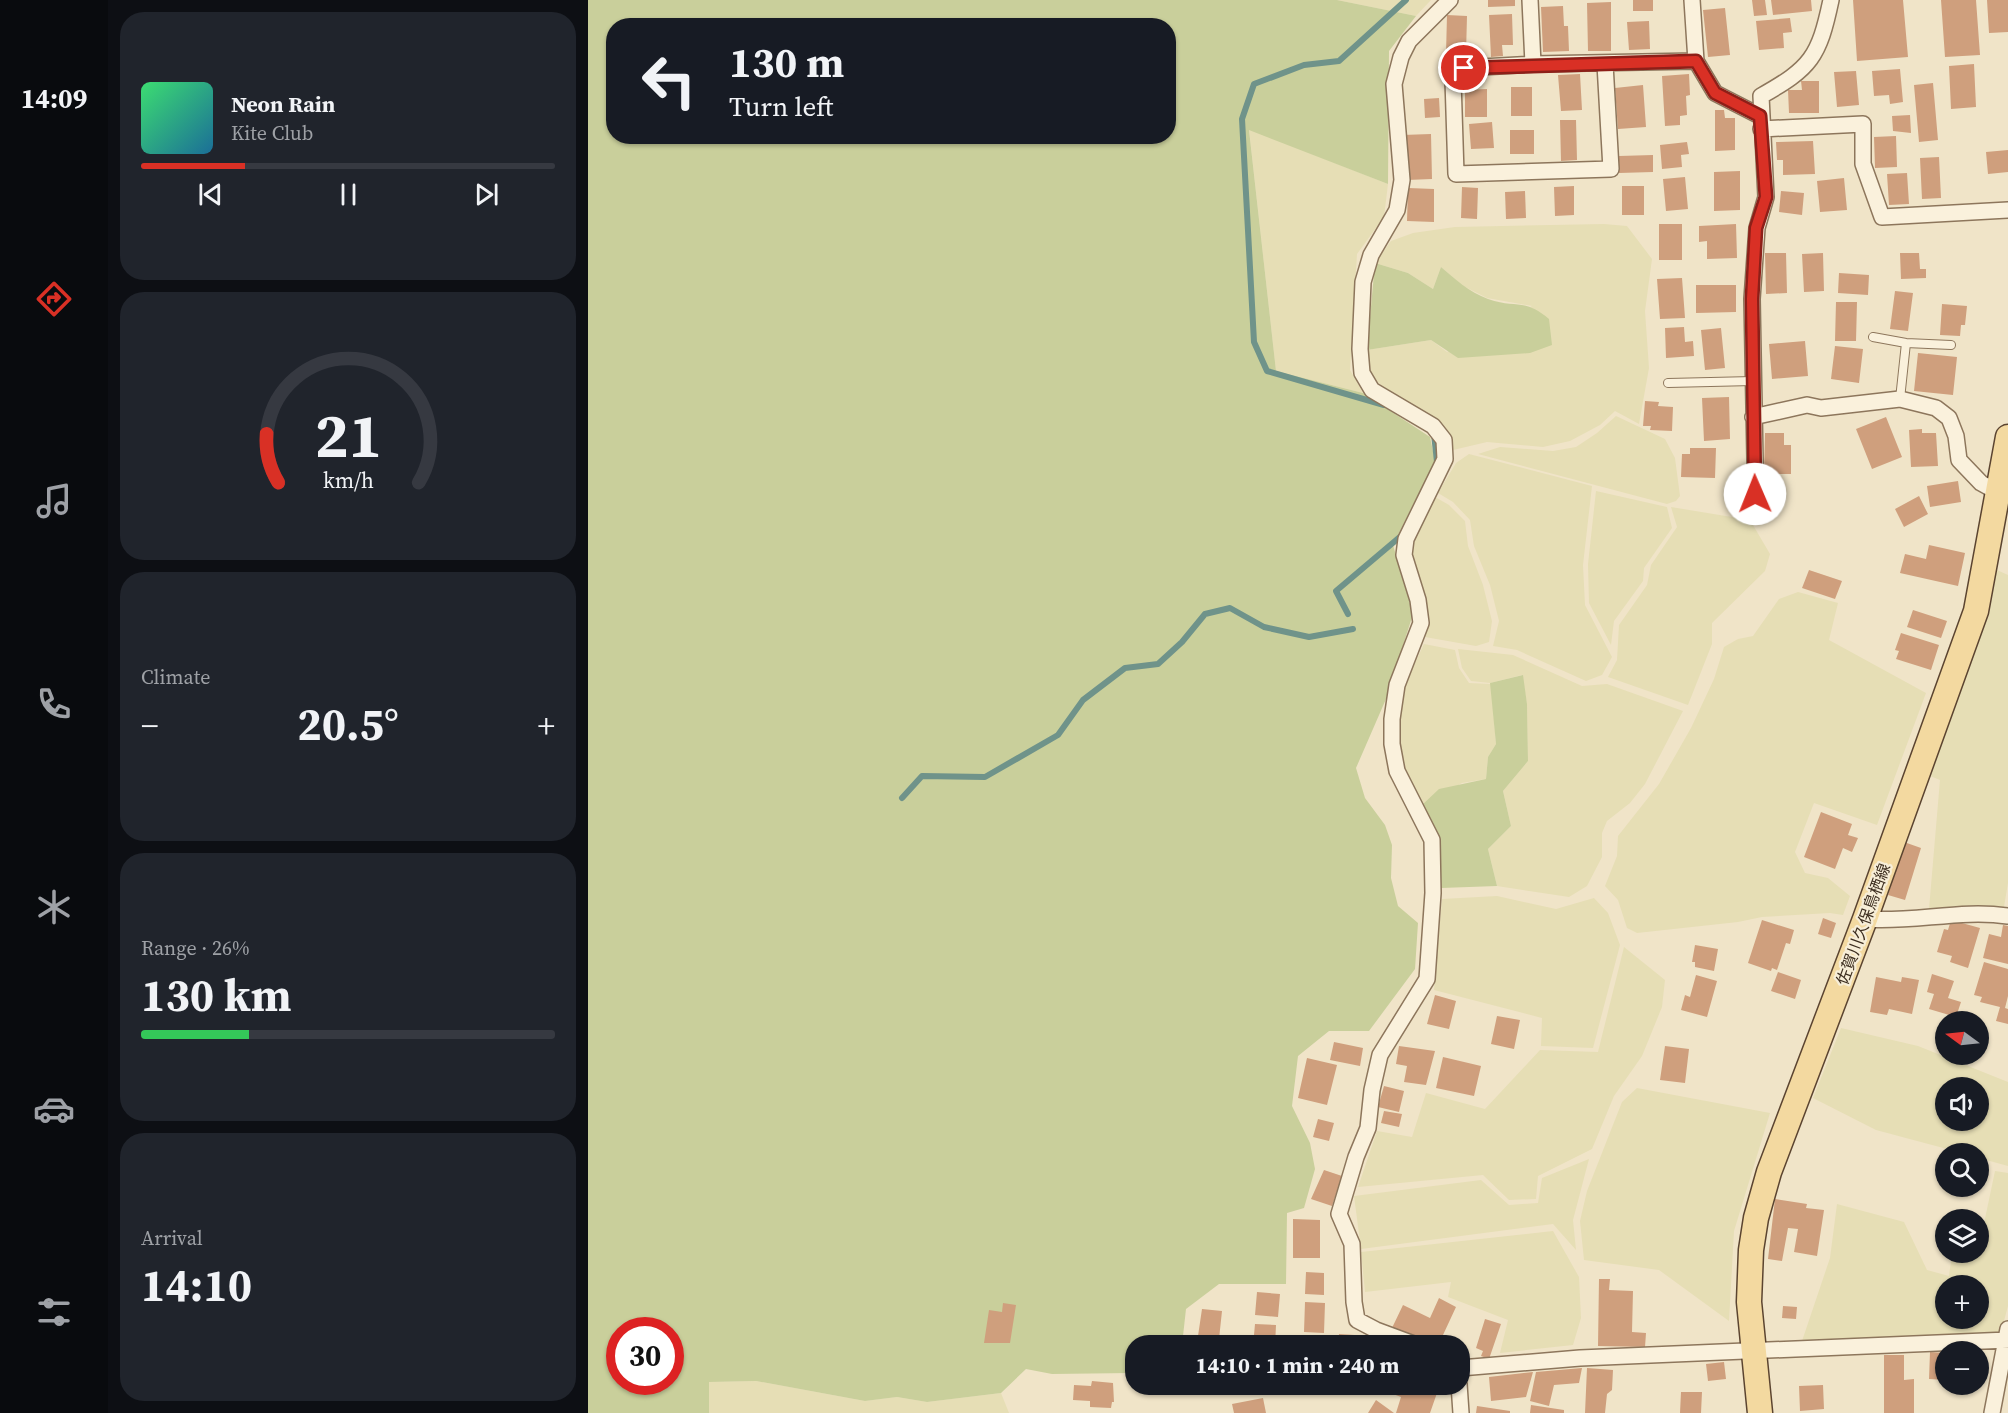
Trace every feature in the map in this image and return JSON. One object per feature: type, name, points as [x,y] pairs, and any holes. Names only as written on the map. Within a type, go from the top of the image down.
[{"type":"main road","name":"佐賀川久保鳥栖線","points":[[1760,1413],[1752,1352],[1749,1302],[1751,1250],[1756,1218],[1773,1161],[1865,919],[1976,611],[2008,437]]},
{"type":"street","points":[[1389,1335],[1357,1320],[1354,1302],[1352,1244],[1339,1214],[1356,1157],[1368,1128],[1372,1090],[1380,1055],[1427,979],[1433,893],[1432,840],[1397,771],[1392,744],[1392,720],[1397,685],[1421,623],[1419,600],[1404,555],[1406,539],[1445,459],[1444,440],[1433,426],[1372,390],[1362,373],[1360,349],[1363,282],[1371,255],[1397,210],[1402,180],[1394,84],[1401,57],[1409,41],[1450,0]]},
{"type":"street","points":[[1530,0],[1533,64]]},
{"type":"street","points":[[1692,0],[1696,61],[1715,93],[1761,122],[1863,124],[1863,164],[1882,217],[2008,210]]},
{"type":"street","points":[[1756,514],[1752,299],[1756,228],[1766,197],[1761,96],[1795,77],[1815,53],[1831,0]]},
{"type":"street","points":[[1605,64],[1611,169],[1456,174],[1453,80],[1464,68],[1533,64],[1696,61]]},
{"type":"street","points":[[1753,417],[1807,405],[1821,408],[1900,399],[1936,408],[1949,418],[1956,436],[1959,460],[1981,483],[1999,493]]},
{"type":"street","points":[[1865,919],[1890,921],[1984,912],[2008,916]]},
{"type":"street","points":[[1470,1367],[1580,1358],[1752,1352],[2007,1336],[1992,1413]]},
{"type":"street","points":[[1460,1395],[1461,1413]]},
{"type":"lane","points":[[1873,337],[1906,343],[1951,345]]},
{"type":"lane","points":[[1900,399],[1906,343]]},
{"type":"lane","points":[[1668,383],[1753,381]]},
{"type":"shaded area","points":[[1337,0],[1431,0],[1416,16]]},
{"type":"shaded area","points":[[1249,129],[1388,184],[1384,217],[1357,254],[1350,370],[1363,393],[1276,371]]},
{"type":"shaded area","points":[[1604,224],[1627,226],[1652,259],[1645,311],[1649,368],[1639,424],[1615,411],[1600,425],[1570,441],[1543,447],[1487,442],[1453,450],[1444,427],[1415,406],[1387,390],[1372,377],[1367,350],[1431,340],[1447,352],[1532,306],[1487,298],[1463,286],[1441,267],[1433,289],[1408,273],[1375,263],[1391,241],[1413,233],[1455,227]]},
{"type":"shaded area","points":[[1616,416],[1665,439],[1675,458],[1680,496],[1676,501],[1667,504],[1478,454],[1500,447],[1553,451],[1576,447]]},
{"type":"shaded area","points":[[1469,454],[1592,486],[1583,565],[1585,605],[1612,657],[1602,675],[1586,681],[1517,650],[1493,646],[1499,621],[1490,585],[1474,546],[1470,520],[1453,502],[1438,493],[1456,463]]},
{"type":"shaded area","points":[[1596,491],[1667,507],[1672,528],[1644,568],[1643,581],[1614,621],[1611,645],[1589,603],[1588,564]]},
{"type":"shaded area","points":[[1435,497],[1449,505],[1465,521],[1468,546],[1483,585],[1492,621],[1489,642],[1476,646],[1425,637],[1428,621],[1426,601],[1410,556],[1413,539]]},
{"type":"shaded area","points":[[1671,507],[1750,520],[1770,554],[1765,571],[1712,623],[1712,644],[1688,705],[1608,677],[1617,660],[1619,625],[1647,585],[1651,565],[1677,527]]},
{"type":"shaded area","points":[[1997,570],[2008,575],[2008,883],[2004,907],[1968,906],[1929,909],[1940,780],[1930,776],[1975,650]]},
{"type":"shaded area","points":[[1798,592],[1838,603],[1829,640],[1926,693],[1877,825],[1814,803],[1795,852],[1805,873],[1828,878],[1850,896],[1843,915],[1830,913],[1762,917],[1738,922],[1637,933],[1627,928],[1618,900],[1605,886],[1617,856],[1618,836],[1659,784],[1691,728],[1714,679],[1724,647],[1738,639],[1753,636],[1779,599]]},
{"type":"shaded area","points":[[1424,644],[1455,650],[1459,668],[1469,683],[1491,684],[1496,744],[1488,757],[1486,779],[1462,783],[1421,806],[1403,766],[1398,747],[1400,695]]},
{"type":"shaded area","points":[[1458,649],[1513,655],[1582,686],[1607,684],[1683,711],[1645,784],[1630,803],[1607,821],[1602,833],[1602,857],[1587,886],[1569,897],[1497,886],[1488,849],[1511,826],[1503,791],[1528,761],[1527,704],[1522,675],[1490,683],[1471,681],[1462,668]]},
{"type":"shaded area","points":[[1497,896],[1556,909],[1594,898],[1608,913],[1620,945],[1593,1048],[1541,1046],[1542,1018],[1434,990],[1442,899]]},
{"type":"shaded area","points":[[1624,947],[1665,980],[1662,1007],[1642,1056],[1614,1096],[1592,1149],[1538,1176],[1536,1199],[1509,1200],[1483,1175],[1358,1187],[1377,1131],[1412,1137],[1426,1093],[1485,1109],[1540,1050],[1598,1052]]},
{"type":"shaded area","points":[[1841,1028],[1918,1046],[1935,1053],[1935,1065],[1966,1065],[2008,1082],[2008,1166],[1989,1161],[1989,1143],[1935,1143],[1935,1146],[1876,1130],[1813,1098]]},
{"type":"shaded area","points":[[1637,1088],[1770,1113],[1734,1231],[1729,1321],[1659,1270],[1584,1260],[1580,1221],[1587,1191],[1622,1102]]},
{"type":"shaded area","points":[[1589,1159],[1573,1220],[1576,1250],[1553,1224],[1361,1249],[1354,1196],[1481,1180],[1509,1205],[1538,1203],[1542,1178]]},
{"type":"shaded area","points":[[1995,1171],[2008,1173],[2008,1306],[2001,1332],[1802,1341],[1830,1258],[1837,1204],[1904,1222],[1927,1270],[1945,1275],[1935,1275],[1935,1329],[1989,1329],[1989,1275],[1949,1275],[1951,1263],[1989,1263],[1989,1209],[1987,1209]]},
{"type":"shaded area","points":[[1553,1231],[1579,1277],[1581,1318],[1573,1345],[1500,1353],[1508,1320],[1448,1297],[1451,1282],[1365,1292],[1361,1252]]},
{"type":"shaded area","points":[[756,1381],[865,1401],[897,1397],[927,1402],[1001,1393],[1009,1413],[709,1413],[709,1382]]},
{"type":"green space","points":[[588,0],[1337,0],[1416,16],[1389,51],[1388,184],[1249,130],[1276,371],[1363,393],[1430,437],[1435,461],[1393,545],[1413,614],[1386,699],[1356,768],[1365,798],[1385,825],[1392,845],[1391,878],[1398,906],[1418,923],[1415,969],[1369,1031],[1329,1031],[1298,1056],[1292,1106],[1310,1143],[1315,1169],[1304,1208],[1287,1213],[1286,1284],[1219,1284],[1186,1309],[1183,1335],[1125,1335],[1125,1373],[1052,1374],[1026,1369],[1001,1393],[927,1402],[897,1397],[865,1401],[756,1381],[709,1382],[709,1413],[588,1413]]},
{"type":"green space","points":[[1375,263],[1408,273],[1433,289],[1441,267],[1481,296],[1498,302],[1532,308],[1549,319],[1552,345],[1530,353],[1458,358],[1431,340],[1367,350]]},
{"type":"green space","points":[[1523,675],[1527,704],[1528,761],[1503,791],[1511,826],[1488,849],[1497,886],[1441,888],[1439,836],[1421,806],[1439,789],[1486,779],[1488,757],[1496,744],[1490,683]]},
{"type":"building","points":[[1488,0],[1515,0],[1515,6],[1488,7]]},
{"type":"building","points":[[1633,0],[1653,0],[1653,11],[1633,11]]},
{"type":"building","points":[[1752,0],[1765,0],[1767,15],[1754,16]]},
{"type":"building","points":[[1771,0],[1811,0],[1812,11],[1773,15]]},
{"type":"building","points":[[1853,0],[1903,0],[1908,57],[1857,61]]},
{"type":"building","points":[[1941,0],[1976,0],[1980,55],[1945,57]]},
{"type":"building","points":[[1987,0],[2008,0],[2008,32],[1989,33]]},
{"type":"building","points":[[1611,2],[1611,51],[1588,51],[1587,3]]},
{"type":"building","points":[[1563,6],[1564,26],[1568,26],[1569,51],[1543,52],[1541,7]]},
{"type":"building","points":[[1725,8],[1730,55],[1708,57],[1703,10]]},
{"type":"building","points":[[1512,14],[1513,45],[1502,45],[1503,56],[1491,57],[1489,15]]},
{"type":"building","points":[[1447,15],[1467,16],[1466,54],[1446,54]]},
{"type":"building","points":[[1790,18],[1792,32],[1783,33],[1784,48],[1759,50],[1756,21]]},
{"type":"building","points":[[1649,21],[1650,49],[1629,50],[1627,22]]},
{"type":"building","points":[[1974,64],[1976,107],[1951,109],[1949,66]]},
{"type":"building","points":[[1900,69],[1903,102],[1890,104],[1889,95],[1874,96],[1872,71]]},
{"type":"building","points":[[1856,71],[1859,105],[1837,107],[1834,72]]},
{"type":"building","points":[[1580,74],[1582,110],[1561,111],[1558,75]]},
{"type":"building","points":[[1689,74],[1690,95],[1686,96],[1687,115],[1680,116],[1680,125],[1665,126],[1662,76]]},
{"type":"building","points":[[1801,81],[1819,81],[1819,113],[1789,113],[1788,90],[1802,90]]},
{"type":"building","points":[[1933,83],[1938,140],[1919,142],[1914,85]]},
{"type":"building","points":[[1643,85],[1646,127],[1618,129],[1615,88]]},
{"type":"building","points":[[1511,87],[1532,87],[1532,116],[1511,116]]},
{"type":"building","points":[[1487,89],[1487,117],[1465,117],[1465,90]]},
{"type":"building","points":[[1439,98],[1440,117],[1425,118],[1424,99]]},
{"type":"building","points":[[1715,110],[1724,110],[1725,118],[1735,118],[1735,150],[1715,151]]},
{"type":"building","points":[[1910,115],[1911,133],[1893,131],[1892,116]]},
{"type":"building","points":[[1560,120],[1576,120],[1577,160],[1561,161]]},
{"type":"building","points":[[1492,122],[1494,148],[1471,149],[1469,124]]},
{"type":"building","points":[[1510,130],[1534,130],[1534,154],[1510,154]]},
{"type":"building","points":[[1431,134],[1432,179],[1407,180],[1402,135]]},
{"type":"building","points":[[1896,136],[1897,167],[1875,168],[1874,137]]},
{"type":"building","points":[[1813,141],[1815,174],[1783,175],[1783,160],[1777,160],[1776,142]]},
{"type":"building","points":[[1687,142],[1689,154],[1681,155],[1682,167],[1662,169],[1660,145]]},
{"type":"building","points":[[2008,150],[2008,172],[1988,174],[1986,152]]},
{"type":"building","points":[[1653,155],[1653,172],[1619,173],[1619,156]]},
{"type":"building","points":[[1939,157],[1941,198],[1922,199],[1920,158]]},
{"type":"building","points":[[1740,171],[1740,210],[1714,211],[1714,172]]},
{"type":"building","points":[[1907,173],[1909,204],[1889,205],[1887,174]]},
{"type":"building","points":[[1685,177],[1688,209],[1666,211],[1663,179]]},
{"type":"building","points":[[1844,178],[1847,210],[1820,212],[1817,181]]},
{"type":"building","points":[[1574,186],[1574,215],[1555,216],[1554,187]]},
{"type":"building","points":[[1622,186],[1644,186],[1644,215],[1622,215]]},
{"type":"building","points":[[1462,187],[1478,188],[1477,219],[1461,218]]},
{"type":"building","points":[[1408,188],[1434,189],[1434,222],[1407,221]]},
{"type":"building","points":[[1525,191],[1526,218],[1506,219],[1505,192]]},
{"type":"building","points":[[1781,191],[1804,193],[1802,215],[1779,212]]},
{"type":"building","points":[[1659,224],[1682,224],[1682,260],[1659,260]]},
{"type":"building","points":[[1736,224],[1737,258],[1707,259],[1707,241],[1699,242],[1699,226]]},
{"type":"building","points":[[1765,253],[1786,253],[1787,293],[1766,294]]},
{"type":"building","points":[[1823,253],[1824,291],[1804,292],[1802,254]]},
{"type":"building","points":[[1900,253],[1919,253],[1920,269],[1926,269],[1926,278],[1901,279]]},
{"type":"building","points":[[1839,273],[1869,275],[1868,295],[1838,293]]},
{"type":"building","points":[[1682,278],[1685,318],[1660,319],[1657,279]]},
{"type":"building","points":[[1696,285],[1736,285],[1736,312],[1696,313]]},
{"type":"building","points":[[1895,291],[1913,293],[1908,331],[1890,329]]},
{"type":"building","points":[[1836,302],[1857,302],[1856,341],[1835,341]]},
{"type":"building","points":[[1942,304],[1967,306],[1965,325],[1961,325],[1960,336],[1940,335]]},
{"type":"building","points":[[1684,327],[1685,342],[1693,341],[1694,356],[1666,358],[1665,328]]},
{"type":"building","points":[[1721,328],[1725,368],[1705,370],[1701,330]]},
{"type":"building","points":[[1805,341],[1808,376],[1772,379],[1769,344]]},
{"type":"building","points":[[1835,346],[1863,349],[1859,383],[1831,379]]},
{"type":"building","points":[[1918,353],[1957,357],[1953,395],[1914,391]]},
{"type":"building","points":[[1729,397],[1730,439],[1704,441],[1702,398]]},
{"type":"building","points":[[1645,401],[1659,402],[1658,406],[1673,407],[1672,431],[1650,430],[1651,426],[1643,426]]},
{"type":"building","points":[[1886,417],[1902,457],[1872,469],[1856,429]]},
{"type":"building","points":[[1922,429],[1922,433],[1936,433],[1938,466],[1911,467],[1909,430]]},
{"type":"building","points":[[1765,433],[1784,433],[1784,445],[1791,445],[1791,474],[1764,474]]},
{"type":"building","points":[[1690,448],[1716,448],[1715,478],[1681,477],[1682,454],[1690,454]]},
{"type":"building","points":[[1958,481],[1961,502],[1930,507],[1927,486]]},
{"type":"building","points":[[1919,496],[1928,514],[1904,527],[1895,509]]},
{"type":"building","points":[[1929,545],[1965,553],[1958,586],[1900,573],[1905,554],[1926,559]]},
{"type":"building","points":[[1809,570],[1842,581],[1835,599],[1802,588]]},
{"type":"building","points":[[1913,610],[1947,621],[1941,638],[1907,627]]},
{"type":"building","points":[[1901,633],[1939,645],[1931,670],[1896,659],[1899,651],[1895,650]]},
{"type":"building","points":[[1821,812],[1852,824],[1848,835],[1858,838],[1852,852],[1843,848],[1835,869],[1804,857]]},
{"type":"building","points":[[1904,842],[1921,848],[1905,900],[1888,895]]},
{"type":"building","points":[[1823,918],[1836,923],[1831,938],[1818,934]]},
{"type":"building","points":[[1762,920],[1794,930],[1790,944],[1786,943],[1777,970],[1772,968],[1771,971],[1748,963]]},
{"type":"building","points":[[1951,920],[1980,928],[1968,968],[1950,962],[1952,956],[1937,952],[1944,929],[1948,930]]},
{"type":"building","points":[[2003,925],[2008,926],[2008,964],[1983,958],[1989,934],[2001,937]]},
{"type":"building","points":[[1695,945],[1718,949],[1714,971],[1695,967],[1695,962],[1692,962]]},
{"type":"building","points":[[1984,962],[2008,969],[2008,996],[2005,1008],[2008,1009],[2008,1024],[1996,1021],[2000,1007],[1980,1002],[1982,997],[1974,995]]},
{"type":"building","points":[[1778,972],[1801,980],[1795,999],[1771,991]]},
{"type":"building","points":[[1932,974],[1954,981],[1948,998],[1961,1002],[1958,1011],[1929,1009],[1934,994],[1927,992]]},
{"type":"building","points":[[1696,975],[1717,981],[1707,1017],[1681,1010],[1685,995],[1690,997]]},
{"type":"building","points":[[1876,977],[1901,982],[1902,977],[1919,980],[1912,1014],[1889,1009],[1887,1015],[1870,1012]]},
{"type":"building","points":[[1435,995],[1456,1001],[1449,1029],[1427,1024]]},
{"type":"building","points":[[1497,1016],[1520,1020],[1514,1049],[1491,1044]]},
{"type":"building","points":[[1334,1042],[1363,1048],[1360,1066],[1330,1060]]},
{"type":"building","points":[[1399,1046],[1435,1051],[1426,1085],[1404,1082],[1407,1066],[1396,1064]]},
{"type":"building","points":[[1665,1046],[1689,1049],[1685,1083],[1660,1080]]},
{"type":"building","points":[[1443,1057],[1481,1066],[1474,1096],[1436,1088]]},
{"type":"building","points":[[1307,1058],[1337,1065],[1327,1105],[1298,1098]]},
{"type":"building","points":[[1384,1086],[1404,1091],[1399,1112],[1378,1107]]},
{"type":"building","points":[[1384,1111],[1402,1114],[1399,1127],[1381,1123]]},
{"type":"building","points":[[1318,1119],[1334,1123],[1329,1141],[1313,1137]]},
{"type":"building","points":[[1324,1170],[1342,1176],[1332,1206],[1311,1199]]},
{"type":"building","points":[[1775,1199],[1807,1204],[1806,1208],[1824,1210],[1817,1256],[1794,1252],[1798,1229],[1788,1228],[1782,1261],[1768,1259]]},
{"type":"building","points":[[1293,1219],[1320,1220],[1320,1258],[1293,1258]]},
{"type":"building","points":[[1306,1272],[1324,1273],[1324,1295],[1305,1294]]},
{"type":"building","points":[[1599,1279],[1610,1279],[1609,1290],[1633,1291],[1632,1332],[1646,1333],[1645,1347],[1598,1346]]},
{"type":"building","points":[[1257,1292],[1280,1294],[1278,1317],[1255,1315]]},
{"type":"building","points":[[1439,1298],[1456,1307],[1443,1335],[1406,1335],[1392,1328],[1403,1305],[1430,1318]]},
{"type":"building","points":[[1305,1302],[1325,1303],[1324,1333],[1304,1332]]},
{"type":"building","points":[[1003,1303],[1016,1305],[1010,1343],[984,1343],[989,1310],[1002,1312]]},
{"type":"building","points":[[1783,1306],[1797,1307],[1796,1319],[1782,1318]]},
{"type":"building","points":[[1202,1309],[1222,1311],[1219,1335],[1198,1335]]},
{"type":"building","points":[[1485,1319],[1501,1324],[1489,1359],[1481,1356],[1483,1351],[1476,1348]]},
{"type":"building","points":[[1255,1324],[1276,1325],[1276,1335],[1254,1335]]},
{"type":"building","points":[[1930,1352],[1935,1352],[1935,1379],[1929,1379]]},
{"type":"building","points":[[1884,1355],[1904,1355],[1904,1380],[1914,1379],[1914,1413],[1884,1413]]},
{"type":"building","points":[[1724,1362],[1726,1379],[1708,1381],[1706,1364]]},
{"type":"building","points":[[1582,1368],[1579,1383],[1554,1385],[1549,1406],[1530,1401],[1536,1372]]},
{"type":"building","points":[[1587,1368],[1613,1370],[1612,1390],[1607,1394],[1605,1413],[1585,1413]]},
{"type":"building","points":[[1533,1372],[1526,1397],[1491,1401],[1489,1377]]},
{"type":"building","points":[[1092,1381],[1113,1383],[1114,1402],[1111,1408],[1090,1407],[1090,1401],[1073,1400],[1074,1385],[1091,1386]]},
{"type":"building","points":[[1823,1385],[1824,1409],[1800,1411],[1799,1386]]},
{"type":"building","points":[[1681,1392],[1702,1392],[1701,1413],[1680,1413]]},
{"type":"building","points":[[1396,1395],[1436,1395],[1430,1413],[1396,1413],[1401,1397]]},
{"type":"building","points":[[1263,1398],[1266,1413],[1234,1413],[1232,1404]]},
{"type":"building","points":[[1376,1400],[1394,1413],[1368,1413]]},
{"type":"building","points":[[1531,1405],[1564,1410],[1564,1413],[1530,1413]]},
{"type":"building","points":[[1477,1406],[1510,1411],[1510,1413],[1476,1413]]},
{"type":"waterway","points":[[1384,405],[1267,371],[1254,342],[1242,119],[1254,84],[1304,65],[1339,61],[1406,0]]},
{"type":"waterway","points":[[1434,434],[1437,462]]},
{"type":"waterway","points":[[1348,614],[1336,591],[1401,536]]},
{"type":"waterway","points":[[902,798],[922,776],[985,777],[1058,735],[1083,700],[1125,668],[1158,664],[1182,642],[1205,614],[1230,608],[1264,627],[1309,637],[1353,629]]},
{"type":"route","points":[[1464,68],[1533,64],[1696,61],[1702,75],[1715,93],[1760,116],[1766,197],[1756,228],[1752,299],[1755,494]]}]
